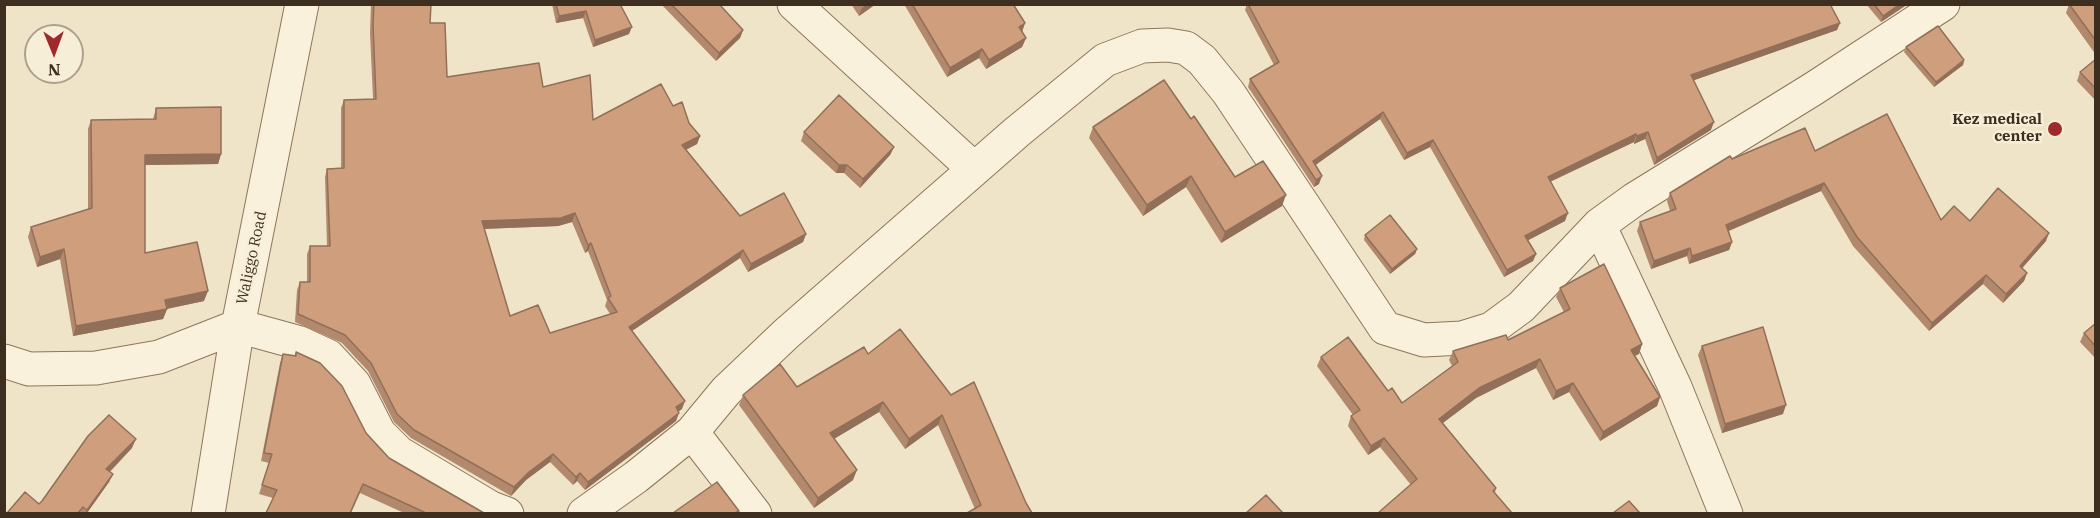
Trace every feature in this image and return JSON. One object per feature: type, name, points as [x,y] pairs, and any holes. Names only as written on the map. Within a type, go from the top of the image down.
[{"type":"street","name":"Waliggo Road","points":[[208,513],[238,326],[302,4]]},
{"type":"street","points":[[794,4],[974,169]]},
{"type":"street","points":[[584,513],[636,477],[692,432],[726,391],[777,342],[974,169],[1105,60],[1142,46],[1168,45],[1186,48],[1202,60],[1228,92],[1385,328],[1424,340],[1462,338],[1491,329],[1521,307],[1599,225],[1635,199],[1813,89],[1943,4]]},
{"type":"street","points":[[1599,225],[1675,387],[1726,513]]},
{"type":"street","points":[[4,361],[29,369],[96,368],[159,357],[238,326],[300,343],[328,357],[354,384],[379,433],[399,453],[491,508],[507,513]]},
{"type":"street","points":[[692,432],[754,513]]},
{"type":"building","points":[[374,4],[431,4],[430,23],[445,23],[447,77],[539,63],[543,87],[590,75],[593,120],[661,84],[673,106],[682,102],[689,123],[700,136],[682,145],[740,216],[784,193],[806,234],[751,264],[743,250],[629,327],[685,401],[676,407],[679,413],[588,482],[580,473],[576,477],[553,454],[514,487],[414,430],[397,414],[371,363],[345,335],[298,314],[300,282],[310,282],[310,246],[330,246],[327,169],[344,168],[344,100],[376,99]],"holes":[[[575,213],[588,245],[591,243],[611,296],[608,298],[617,312],[550,333],[538,305],[510,316],[482,221],[561,218]]]},
{"type":"building","points":[[556,4],[620,4],[632,27],[595,40],[586,11],[559,16]]},
{"type":"building","points":[[671,4],[719,4],[743,30],[719,53]]},
{"type":"building","points":[[912,4],[1013,4],[1025,23],[1019,27],[1026,38],[989,60],[982,49],[950,68]]},
{"type":"building","points":[[1248,4],[1830,4],[1840,23],[1691,75],[1714,122],[1657,158],[1648,132],[1637,136],[1636,134],[1548,177],[1568,213],[1525,236],[1536,254],[1507,270],[1433,140],[1407,153],[1383,112],[1313,161],[1322,176],[1316,180],[1250,79],[1279,62]]},
{"type":"building","points":[[1874,4],[1900,4],[1883,16]]},
{"type":"building","points":[[2069,4],[2094,4],[2096,6],[2096,41]]},
{"type":"building","points":[[1938,26],[1964,60],[1936,82],[1906,47]]},
{"type":"building","points":[[2096,59],[2096,89],[2080,72]]},
{"type":"building","points":[[1164,80],[1191,119],[1194,116],[1235,177],[1263,161],[1286,195],[1225,232],[1191,176],[1147,205],[1093,127]]},
{"type":"building","points":[[839,95],[894,147],[863,179],[847,165],[839,165],[804,132]]},
{"type":"building","points":[[221,107],[221,154],[145,155],[145,253],[197,242],[208,291],[165,300],[167,309],[76,326],[64,249],[40,257],[31,227],[92,208],[91,120],[156,119],[156,108]]},
{"type":"building","points":[[1887,114],[1941,220],[1954,206],[1970,221],[1998,188],[2049,233],[2020,266],[2027,273],[2006,294],[1986,275],[1932,323],[1857,237],[1824,183],[1726,225],[1732,242],[1692,256],[1690,248],[1654,261],[1640,222],[1676,209],[1670,193],[1730,156],[1732,159],[1805,128],[1815,151]]},
{"type":"building","points":[[1390,215],[1417,249],[1392,269],[1365,235]]},
{"type":"building","points":[[1604,264],[1642,344],[1631,350],[1660,397],[1603,432],[1573,383],[1556,391],[1540,359],[1479,388],[1439,419],[1496,488],[1493,491],[1512,513],[1378,513],[1417,479],[1384,438],[1371,446],[1351,416],[1360,410],[1321,357],[1348,337],[1388,391],[1392,388],[1402,403],[1458,362],[1453,351],[1506,335],[1508,340],[1570,309],[1560,288]]},
{"type":"building","points":[[2096,323],[2096,347],[2084,333]]},
{"type":"building","points":[[1763,327],[1786,405],[1725,424],[1702,346]]},
{"type":"building","points":[[900,329],[951,395],[974,382],[1032,513],[967,513],[981,505],[942,415],[909,439],[883,402],[830,433],[857,470],[818,498],[743,395],[780,364],[797,387],[864,347],[868,354]]},
{"type":"building","points":[[296,352],[320,363],[342,386],[366,433],[389,458],[484,513],[426,513],[363,484],[350,513],[266,513],[277,490],[262,485],[272,454],[264,453],[283,354],[296,356]]},
{"type":"building","points":[[109,415],[136,439],[106,469],[113,474],[87,510],[83,507],[78,513],[7,513],[25,492],[39,504],[88,436]]},
{"type":"building","points":[[717,482],[739,511],[735,513],[673,513]]},
{"type":"building","points":[[1266,495],[1283,513],[1246,513]]},
{"type":"building","points":[[1629,501],[1640,513],[1613,513]]},
{"type":"place","name":"Kez medical center","points":[[2055,129]]}]
